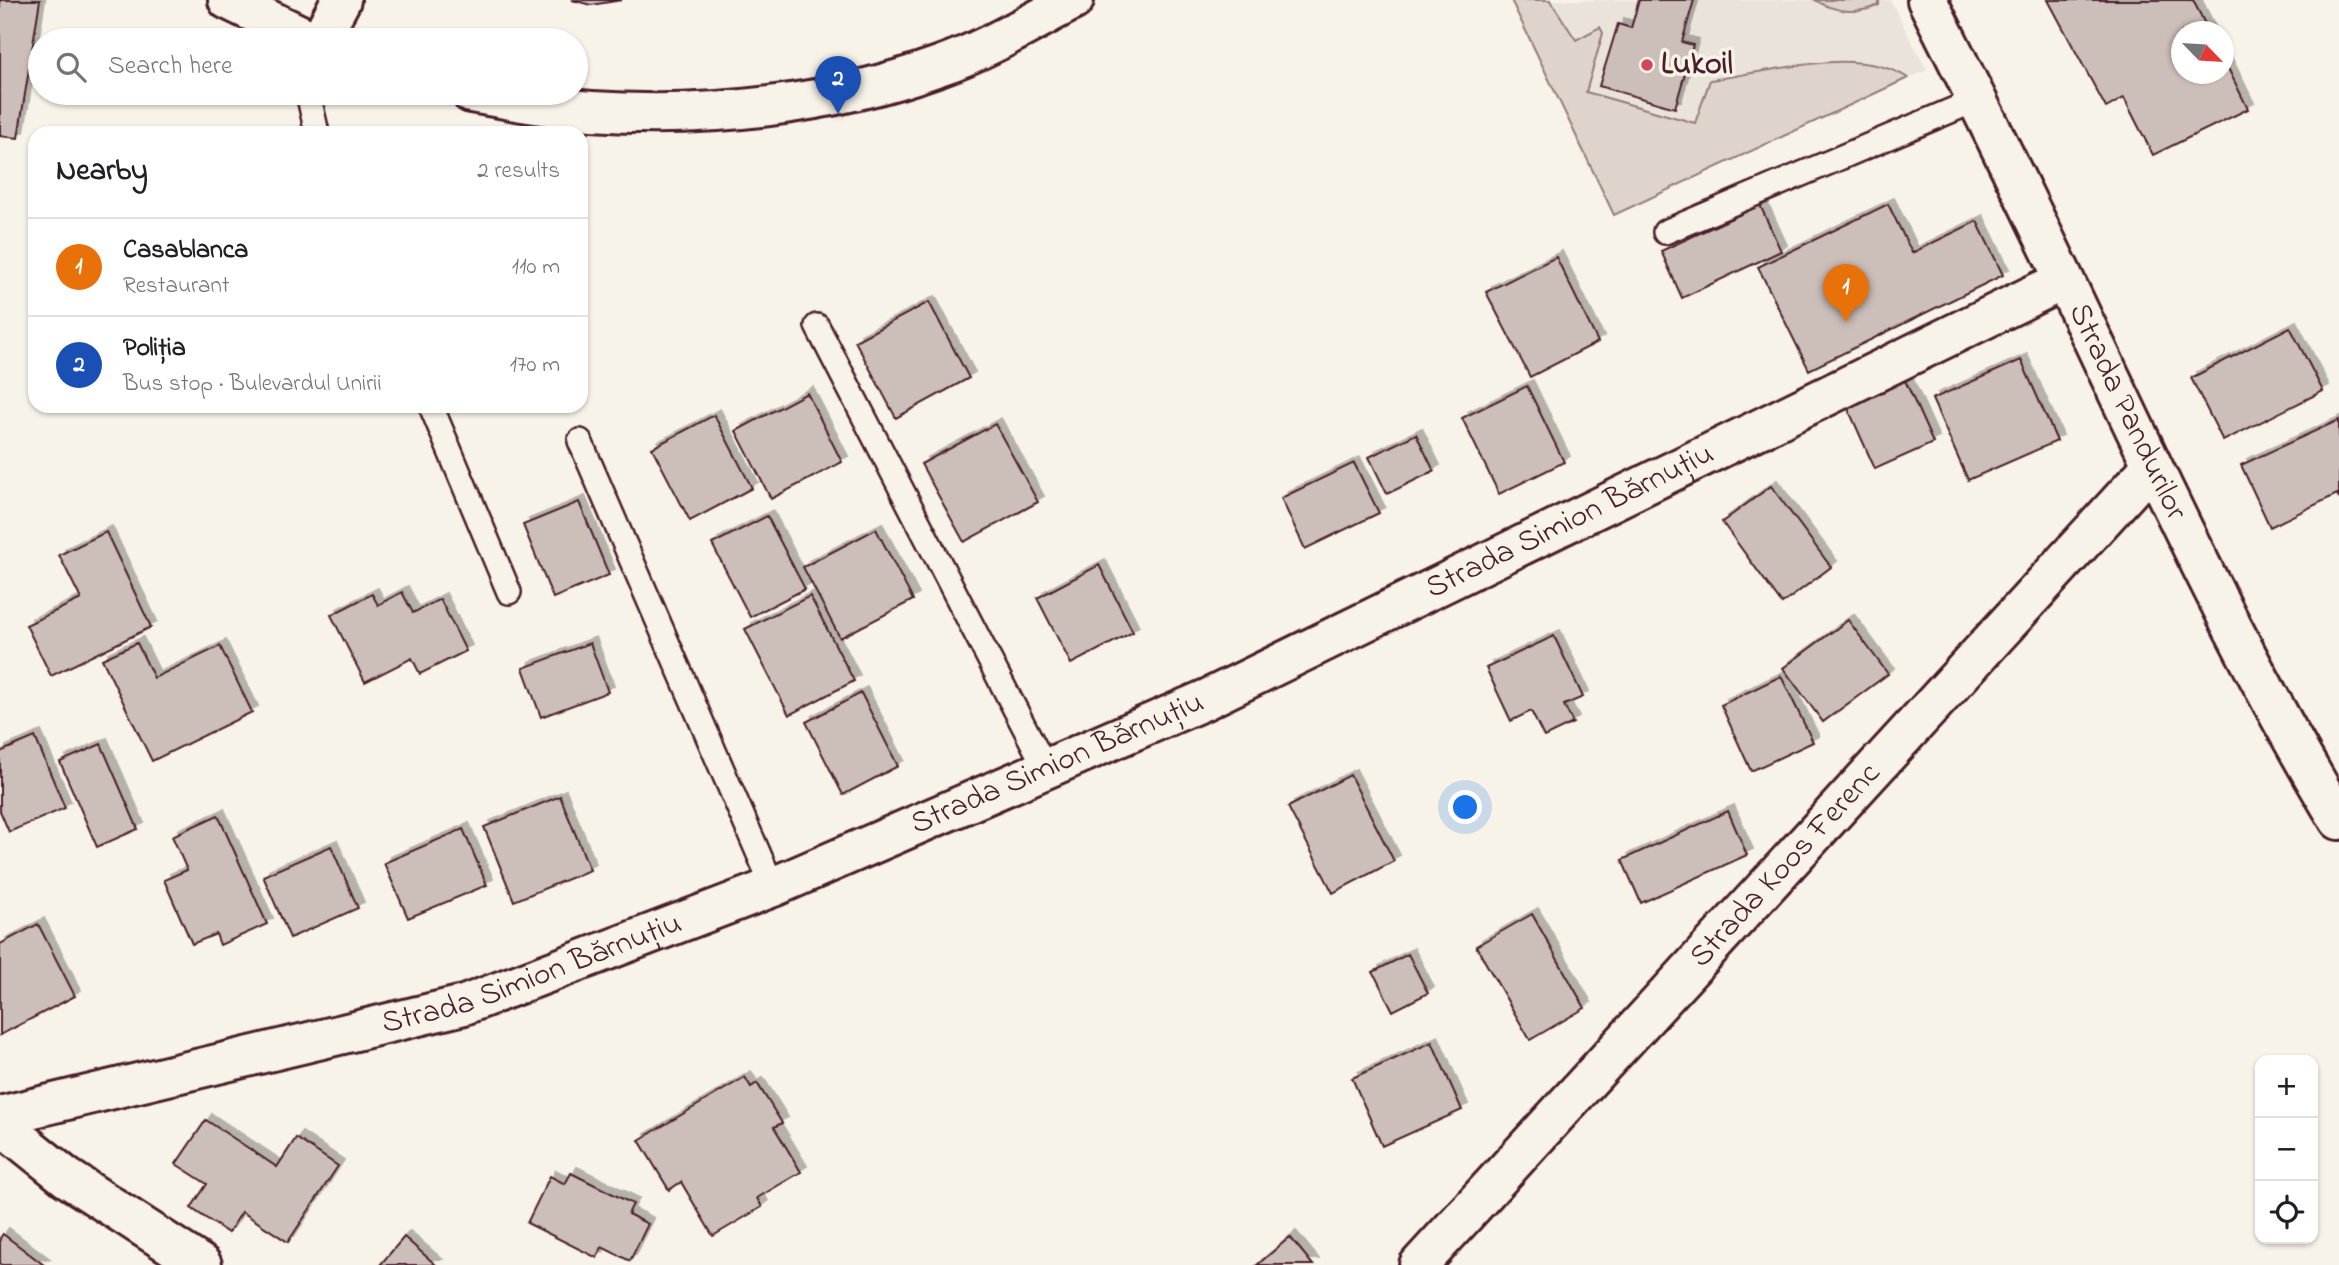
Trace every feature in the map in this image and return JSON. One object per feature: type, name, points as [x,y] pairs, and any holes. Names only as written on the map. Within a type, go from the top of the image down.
[{"type":"main road","points":[[228,0],[286,28]]},
{"type":"main road","points":[[326,28],[341,0]]},
{"type":"main road","points":[[552,105],[592,111],[680,112],[798,100],[868,88],[942,65],[1073,0]]},
{"type":"main road","name":"Strada Pandurilor","points":[[1927,0],[2064,280],[2151,467],[2296,748],[2339,820]]},
{"type":"main road","name":"Strada Simion Bărnuțiu","points":[[0,1116],[464,1005],[773,887],[1207,699],[2064,280]]},
{"type":"main road","name":"Strada Koos Ferenc","points":[[1419,1265],[2151,467]]},
{"type":"main road","points":[[0,1124],[66,1177],[202,1265]]},
{"type":"lane","points":[[1665,232],[1976,100]]},
{"type":"lane","points":[[311,105],[315,126]]},
{"type":"lane","points":[[817,326],[1046,769]]},
{"type":"lane","points":[[434,413],[509,592]]},
{"type":"lane","points":[[580,441],[773,887]]},
{"type":"shaded area","points":[[1511,0],[1890,0],[1927,70],[1614,215]]},
{"type":"shaded area","points":[[1511,0],[1550,0],[1576,40],[1600,27],[1603,33],[1586,92],[1695,123],[1710,80],[1784,67],[1837,62],[1863,63],[1887,68],[1908,78],[1614,215]]},
{"type":"shaded area","points":[[1815,0],[1879,0],[1879,5],[1846,11]]},
{"type":"building","points":[[0,0],[40,0],[36,28],[28,28],[28,75],[18,138],[0,136]]},
{"type":"building","points":[[572,0],[622,0],[591,5]]},
{"type":"building","name":"Lukoil","points":[[1639,0],[1694,0],[1682,42],[1693,45],[1675,108],[1599,86],[1618,24],[1631,28]]},
{"type":"building","points":[[2048,0],[2193,0],[2204,21],[2171,21],[2171,84],[2234,84],[2234,80],[2248,109],[2153,155],[2124,98],[2106,108]]},
{"type":"building","points":[[1888,204],[1912,253],[1977,221],[2003,275],[1809,370],[1758,267]]},
{"type":"building","points":[[1760,205],[1781,251],[1682,298],[1661,251]]},
{"type":"building","points":[[1556,257],[1598,342],[1530,377],[1486,292]]},
{"type":"building","points":[[929,302],[969,378],[896,418],[855,341]]},
{"type":"building","points":[[2290,327],[2323,391],[2223,441],[2191,378]]},
{"type":"building","points":[[2021,360],[2057,441],[1968,480],[1932,399]]},
{"type":"building","points":[[1904,378],[1933,443],[1875,469],[1846,404]]},
{"type":"building","points":[[1527,386],[1564,462],[1499,494],[1462,418]]},
{"type":"building","points":[[807,393],[842,462],[771,499],[736,431]]},
{"type":"building","points":[[714,415],[752,488],[690,521],[652,448]]},
{"type":"building","points":[[2339,420],[2339,498],[2337,494],[2270,527],[2241,465]]},
{"type":"building","points":[[995,424],[1038,502],[964,542],[921,464]]},
{"type":"building","points":[[1416,434],[1434,471],[1387,494],[1369,457]]},
{"type":"building","points":[[1354,463],[1379,513],[1305,549],[1281,498]]},
{"type":"building","points":[[1771,486],[1831,567],[1782,604],[1722,522]]},
{"type":"building","points":[[579,502],[609,575],[553,598],[523,525]]},
{"type":"building","points":[[767,516],[805,589],[750,617],[712,544]]},
{"type":"building","points":[[876,529],[913,600],[840,638],[803,567]]},
{"type":"building","points":[[106,532],[151,627],[51,676],[26,625],[81,599],[59,555]]},
{"type":"building","points":[[1099,565],[1133,632],[1071,664],[1037,598]]},
{"type":"building","points":[[402,592],[413,613],[440,599],[466,651],[420,674],[412,658],[365,682],[331,615],[372,594],[378,605]]},
{"type":"building","points":[[810,596],[854,681],[789,715],[745,629]]},
{"type":"building","points":[[1848,620],[1888,674],[1823,722],[1783,668]]},
{"type":"building","points":[[1554,636],[1583,697],[1564,705],[1573,723],[1544,737],[1531,711],[1511,721],[1486,668]]},
{"type":"building","points":[[137,643],[154,678],[220,646],[252,712],[152,761],[102,659]]},
{"type":"building","points":[[590,643],[608,692],[541,717],[523,668]]},
{"type":"building","points":[[1781,676],[1813,742],[1751,771],[1721,705]]},
{"type":"building","points":[[861,693],[898,766],[843,795],[806,722]]},
{"type":"building","points":[[35,737],[65,808],[9,832],[0,811],[0,752]]},
{"type":"building","points":[[101,744],[138,829],[97,847],[60,762]]},
{"type":"building","points":[[1350,775],[1394,861],[1333,893],[1288,807]]},
{"type":"building","points":[[560,796],[590,870],[514,901],[484,827]]},
{"type":"building","points":[[1728,811],[1747,855],[1641,903],[1622,860]]},
{"type":"building","points":[[218,815],[267,924],[220,945],[216,934],[192,944],[164,880],[187,870],[172,836]]},
{"type":"building","points":[[463,829],[487,885],[408,918],[384,863]]},
{"type":"building","points":[[331,846],[358,908],[290,938],[263,876]]},
{"type":"building","points":[[1532,914],[1585,1008],[1530,1040],[1476,946]]},
{"type":"building","points":[[38,924],[75,996],[0,1035],[0,944]]},
{"type":"building","points":[[1408,954],[1428,993],[1393,1011],[1373,972]]},
{"type":"building","points":[[1432,1042],[1462,1110],[1382,1146],[1352,1078]]},
{"type":"building","points":[[745,1077],[751,1087],[757,1083],[782,1123],[774,1127],[801,1172],[757,1198],[762,1207],[713,1236],[681,1182],[669,1190],[639,1140]]},
{"type":"building","points":[[206,1120],[277,1167],[296,1138],[338,1166],[288,1242],[242,1212],[228,1233],[191,1208],[207,1184],[176,1164]]},
{"type":"building","points":[[571,1173],[633,1204],[628,1214],[648,1224],[630,1261],[602,1247],[597,1258],[527,1223],[550,1176],[565,1184]]},
{"type":"building","points":[[3,1234],[44,1265],[0,1265],[0,1238]]},
{"type":"building","points":[[404,1237],[436,1265],[380,1265]]},
{"type":"building","points":[[1290,1237],[1313,1265],[1257,1265]]},
{"type":"place","name":"Lukoil","points":[[1647,65]]},
{"type":"place","name":"Poliția","points":[[838,114]]},
{"type":"place","name":"Casablanca","points":[[1846,322]]}]
